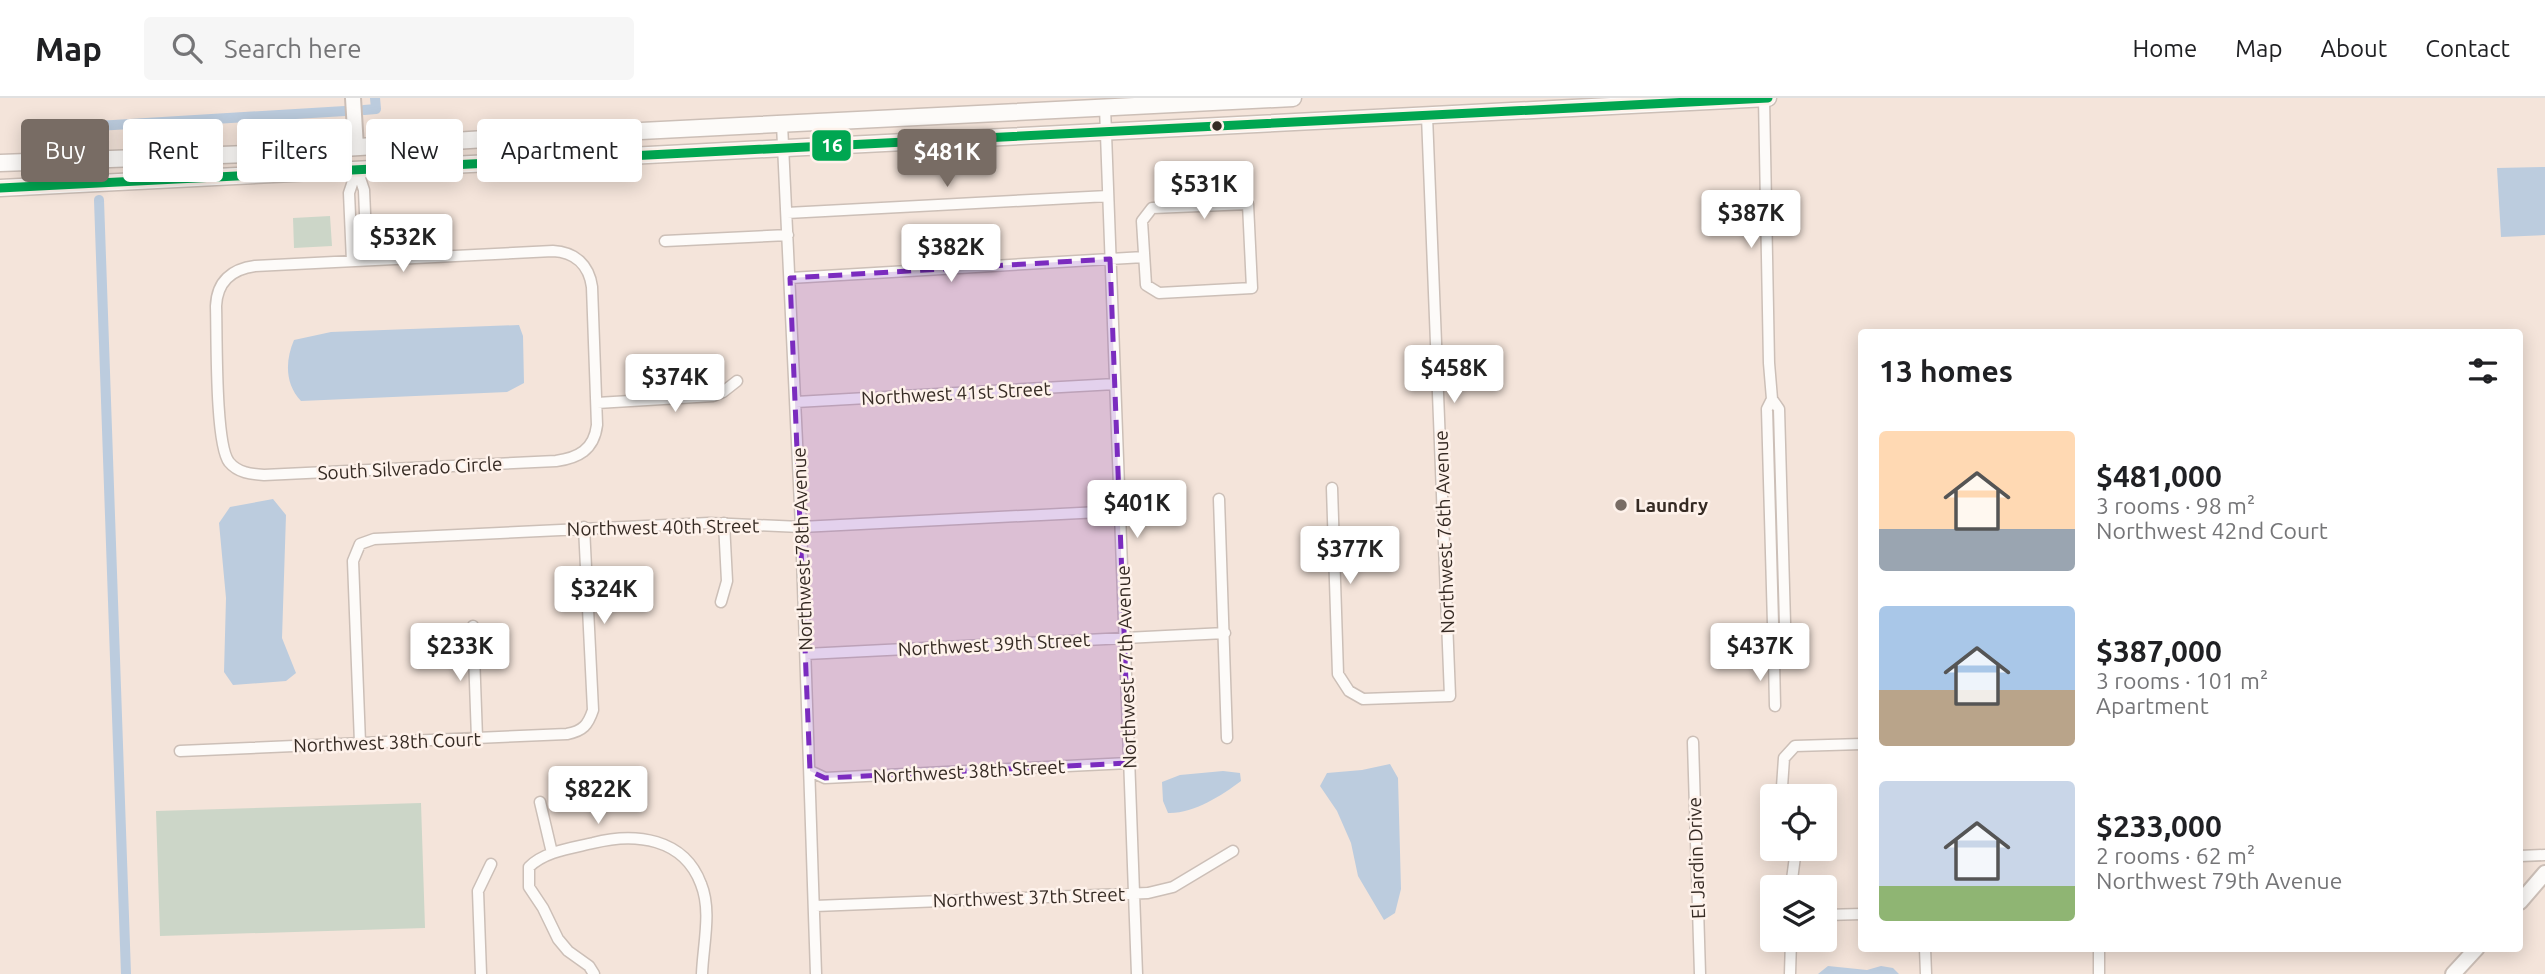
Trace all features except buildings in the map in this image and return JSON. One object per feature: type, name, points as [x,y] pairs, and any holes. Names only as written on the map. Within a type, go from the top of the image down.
[{"type":"main road","points":[[354,98],[356,147]]},
{"type":"main road","points":[[463,141],[1293,98]]},
{"type":"main road","points":[[223,176],[1427,116],[1645,101],[1766,98]]},
{"type":"main road","points":[[223,154],[366,146]]},
{"type":"main road","points":[[357,169],[366,157]]},
{"type":"main road","points":[[0,163],[123,158]]},
{"type":"main road","points":[[0,188],[123,182]]},
{"type":"main road","points":[[2523,899],[2545,873]]},
{"type":"main road","points":[[2453,974],[2473,952]]},
{"type":"street","points":[[1766,98],[1769,363],[1772,399],[1779,409],[1786,634],[1786,659],[1774,660],[1775,706]]},
{"type":"street","name":"Northwest 77th Avenue","points":[[1105,107],[1137,974]]},
{"type":"street","name":"Northwest 76th Avenue","points":[[1332,488],[1338,674],[1349,691],[1363,699],[1450,696],[1427,116]]},
{"type":"street","name":"Northwest 78th Avenue","points":[[782,124],[802,527],[816,974]]},
{"type":"street","points":[[357,169],[364,190],[368,260]]},
{"type":"street","points":[[357,169],[349,193],[352,261],[553,251],[566,253],[580,262],[589,274],[592,287],[597,403],[713,396],[737,381]]},
{"type":"street","points":[[787,213],[1108,196]]},
{"type":"street","points":[[1248,204],[1252,288],[1159,293],[1146,285],[1144,257],[1142,221],[1152,208],[1248,204]]},
{"type":"street","points":[[665,241],[788,235]]},
{"type":"street","points":[[790,278],[1144,257]]},
{"type":"street","name":"South Silverado Circle","points":[[352,261],[248,267],[226,278],[220,287],[216,306],[221,426],[225,455],[234,466],[248,474],[264,475],[574,458],[586,450],[596,434],[597,403]]},
{"type":"street","name":"Northwest 41st Street","points":[[796,402],[1115,384]]},
{"type":"street","points":[[1219,499],[1227,738]]},
{"type":"street","name":"Northwest 40th Street","points":[[360,743],[353,561],[360,544],[374,539],[584,527],[724,523],[802,527],[1120,511]]},
{"type":"street","points":[[721,602],[727,581],[724,523]]},
{"type":"street","name":"Northwest 38th Court","points":[[180,751],[567,734],[581,731],[593,710],[584,527]]},
{"type":"street","points":[[473,626],[477,738]]},
{"type":"street","name":"Northwest 39th Street","points":[[806,654],[1225,633]]},
{"type":"street","name":"El Jardin Drive","points":[[1693,742],[1700,974]]},
{"type":"street","points":[[1782,784],[1784,758],[1795,746],[1858,744]]},
{"type":"street","name":"Northwest 38th Street","points":[[810,771],[825,778],[1129,763]]},
{"type":"street","points":[[540,802],[552,853]]},
{"type":"street","points":[[594,974],[589,966],[568,951],[558,939],[529,887],[529,867],[536,860],[552,853],[601,841],[643,837],[670,846],[690,863],[702,884],[706,934],[702,974]]},
{"type":"street","name":"Northwest 37th Street","points":[[815,906],[1148,893],[1173,887],[1233,851]]},
{"type":"street","points":[[2523,856],[2545,855]]},
{"type":"street","points":[[481,974],[478,891],[491,864]]},
{"type":"street","points":[[1837,915],[1858,914]]},
{"type":"street","points":[[1790,974],[1791,952]]},
{"type":"street","points":[[1924,952],[1926,974]]},
{"type":"street","points":[[2099,952],[2099,974]]},
{"type":"highlighted area","points":[[1110,259],[1129,763],[825,778],[810,771],[790,278]]},
{"type":"green space","points":[[330,216],[332,246],[294,248],[293,218]]},
{"type":"green space","points":[[421,803],[425,928],[160,936],[156,811]]},
{"type":"water","points":[[2545,167],[2545,235],[2501,237],[2497,168]]},
{"type":"water","points":[[519,325],[523,336],[524,383],[507,392],[301,401],[289,380],[289,356],[294,340],[331,332]]},
{"type":"water","points":[[273,499],[286,515],[282,638],[296,673],[286,681],[233,685],[224,672],[226,598],[219,523],[230,507]]},
{"type":"water","points":[[1390,764],[1398,778],[1401,889],[1395,913],[1384,920],[1358,876],[1351,843],[1337,811],[1320,786],[1327,773]]},
{"type":"water","points":[[1223,771],[1240,773],[1241,781],[1197,807],[1168,813],[1163,801],[1162,782],[1180,775]]},
{"type":"water","points":[[1828,966],[1867,970],[1881,966],[1893,968],[1899,974],[1818,974]]},
{"type":"waterway","points":[[364,110],[376,109],[375,98]]},
{"type":"waterway","points":[[109,125],[345,111]]},
{"type":"waterway","points":[[99,200],[126,974]]},
{"type":"transit line","name":"16","points":[[0,188],[1768,98]]},
{"type":"place","name":"Laundry","points":[[1621,505]]}]
